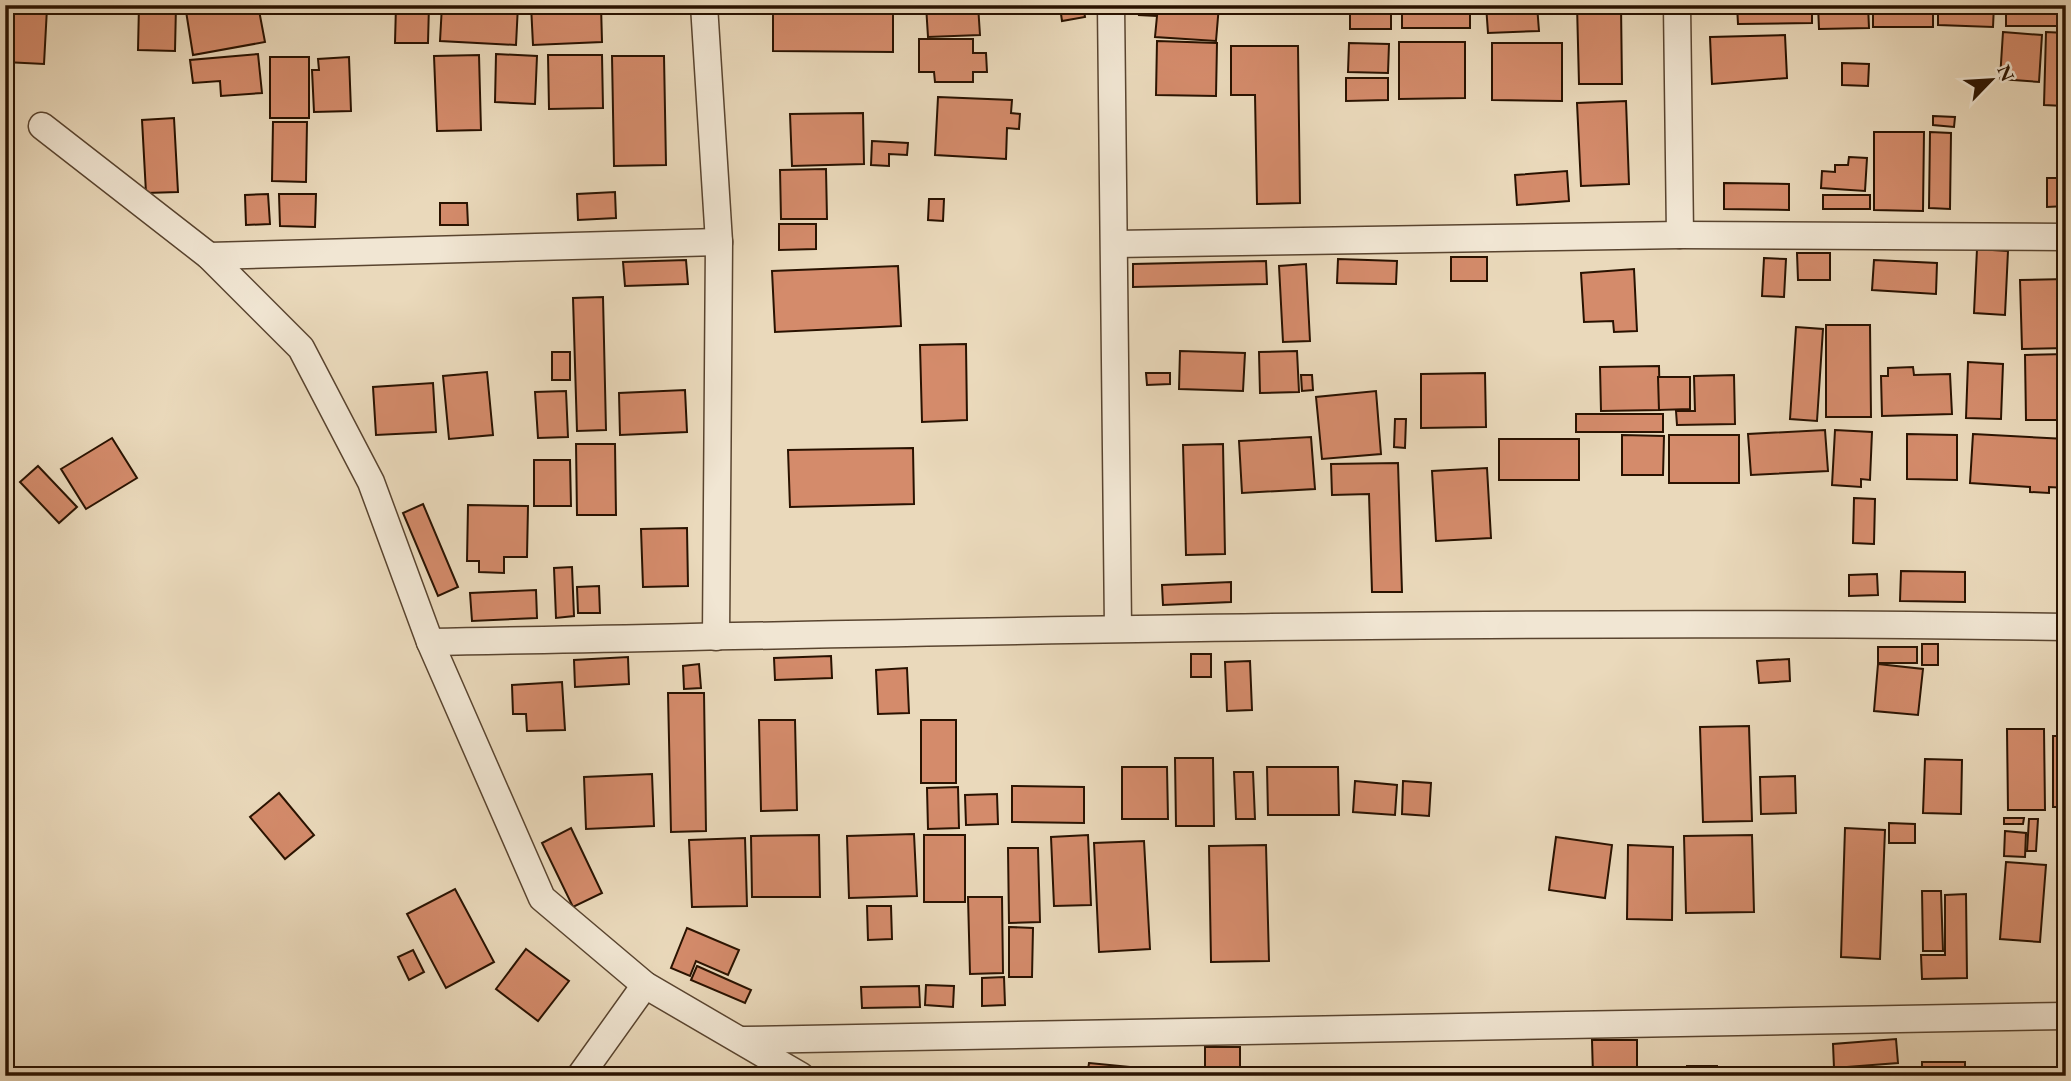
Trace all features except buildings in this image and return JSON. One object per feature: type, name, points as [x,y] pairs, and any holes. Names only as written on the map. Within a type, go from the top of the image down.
[{"type":"street","points":[[704,5],[719,242],[716,637]]},
{"type":"street","points":[[1111,5],[1118,628]]},
{"type":"street","points":[[1677,5],[1679,235]]},
{"type":"street","points":[[42,125],[209,256],[301,348],[371,482],[430,642],[542,898],[645,985],[744,1040],[801,1076]]},
{"type":"street","points":[[1115,244],[1679,235],[2066,237]]},
{"type":"street","points":[[209,256],[719,242]]},
{"type":"street","points":[[430,642],[1118,628],[1811,623],[2066,627]]},
{"type":"street","points":[[580,1076],[645,985]]},
{"type":"street","points":[[744,1040],[2066,1016]]}]
